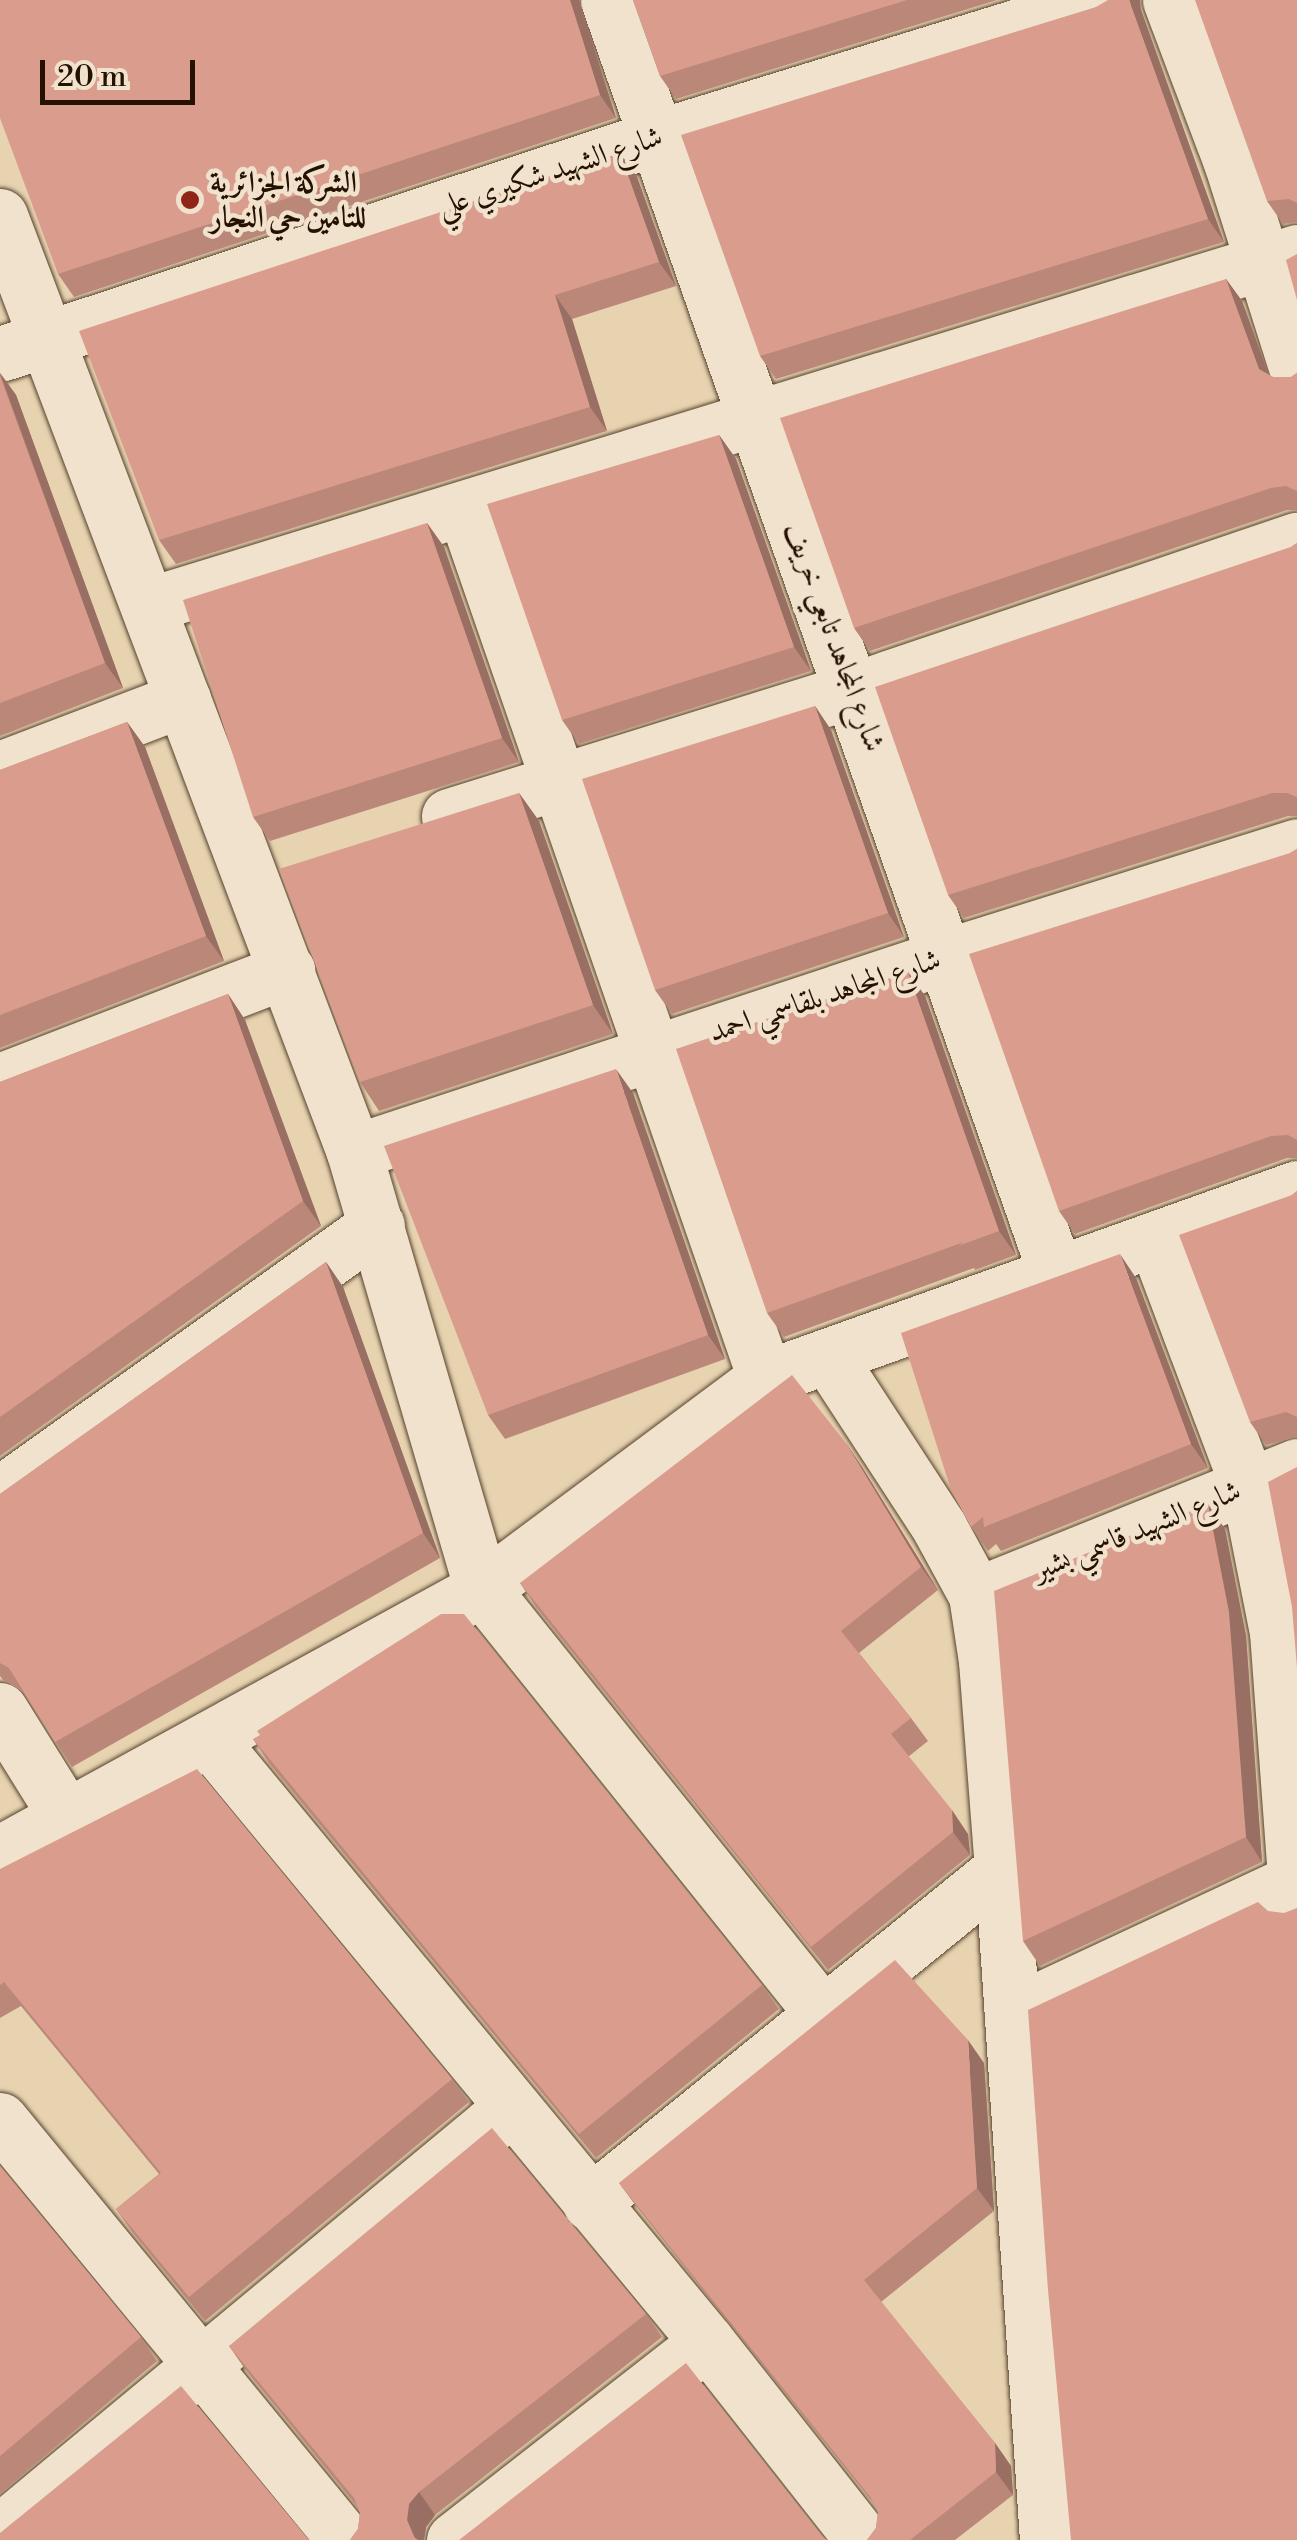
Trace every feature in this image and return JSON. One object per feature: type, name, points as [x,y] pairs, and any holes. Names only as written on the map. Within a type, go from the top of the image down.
[{"type":"street","name":"شارع المجاهد تابعي خريف","points":[[608,0],[1056,1274]]},
{"type":"street","name":"شارع الشهيد شكيري علي","points":[[21,346],[658,136],[1104,0]]},
{"type":"street","points":[[1170,0],[1231,162],[1279,257],[1297,370]]},
{"type":"street","points":[[0,216],[21,346],[148,605],[354,1152],[482,1589],[823,2014]]},
{"type":"street","points":[[148,605],[756,422],[1279,257]]},
{"type":"street","points":[[465,510],[766,1378]]},
{"type":"street","points":[[397,832],[853,690],[1297,540]]},
{"type":"street","points":[[0,770],[183,699]]},
{"type":"street","name":"شارع المجاهد بلقاسمي احمد","points":[[354,1152],[947,956],[1297,846]]},
{"type":"street","points":[[252,879],[306,861]]},
{"type":"street","points":[[0,1081],[287,970]]},
{"type":"street","points":[[0,1853],[482,1589],[766,1378],[1297,1188]]},
{"type":"street","points":[[0,1494],[377,1225]]},
{"type":"street","points":[[1012,2013],[1296,1889],[1277,1632],[1273,1476],[1155,1239]]},
{"type":"street","points":[[829,1358],[938,1528],[976,1595],[986,1661],[1002,1869],[1047,2540]]},
{"type":"street","name":"شارع الشهيد قاسمي بشير","points":[[976,1595],[1273,1476]]},
{"type":"street","points":[[0,1710],[66,1816]]},
{"type":"street","points":[[209,1739],[706,2342],[863,2540]]},
{"type":"street","points":[[590,2203],[1002,1869]]},
{"type":"street","points":[[0,2532],[512,2107]]},
{"type":"street","points":[[0,2120],[201,2366],[264,2436],[345,2540]]},
{"type":"street","points":[[454,2540],[706,2342]]},
{"type":"building","name":"الشركة الجزائرية للتامين حي النجار","points":[[0,0],[570,0],[600,95],[58,274],[0,118]]},
{"type":"building","points":[[633,0],[907,0],[660,76]]},
{"type":"building","points":[[1108,0],[1129,0],[1208,219],[760,356],[681,135],[1096,7]]},
{"type":"building","points":[[1195,0],[1297,0],[1297,203],[1289,199],[1267,201]]},
{"type":"building","points":[[620,153],[659,262],[555,295],[590,407],[159,540],[79,331]]},
{"type":"building","points":[[1297,254],[1297,300],[1286,260]]},
{"type":"building","points":[[1226,279],[1259,369],[1273,377],[1297,373],[1297,491],[1286,486],[1271,488],[854,628],[780,418]]},
{"type":"building","points":[[0,376],[105,663],[0,703]]},
{"type":"building","points":[[719,435],[794,647],[562,720],[487,504]]},
{"type":"building","points":[[427,523],[502,738],[253,817],[183,600]]},
{"type":"building","points":[[1297,543],[1297,797],[1272,793],[948,895],[875,687]]},
{"type":"building","points":[[815,706],[888,913],[655,990],[582,779]]},
{"type":"building","points":[[127,722],[206,936],[0,1015],[0,770]]},
{"type":"building","points":[[519,793],[593,1005],[360,1082],[279,869]]},
{"type":"building","points":[[1297,849],[1297,1140],[1288,1135],[1271,1136],[1059,1211],[969,954]]},
{"type":"building","points":[[908,972],[999,1231],[767,1313],[676,1049]]},
{"type":"building","points":[[228,994],[303,1201],[0,1417],[0,1082]]},
{"type":"building","points":[[616,1069],[708,1335],[488,1415],[384,1146]]},
{"type":"building","points":[[1297,1191],[1297,1417],[1286,1412],[1250,1422],[1179,1235]]},
{"type":"building","points":[[1120,1254],[1191,1444],[984,1527],[983,1517],[971,1527],[951,1490],[901,1333]]},
{"type":"building","points":[[326,1262],[423,1533],[55,1742],[9,1668],[0,1663],[0,1494]]},
{"type":"building","points":[[792,1375],[846,1443],[921,1567],[841,1631],[911,1718],[891,1734],[952,1810],[953,1832],[811,1947],[520,1583]]},
{"type":"building","points":[[1297,1467],[1297,1668],[1292,1607],[1268,1482]]},
{"type":"building","points":[[1208,1504],[1229,1612],[1246,1837],[1023,1941],[994,1591]]},
{"type":"building","points":[[441,1614],[464,1614],[762,1985],[579,2134],[253,1739],[260,1735],[257,1731]]},
{"type":"building","points":[[197,1769],[452,2079],[189,2297],[116,2209],[161,2173],[4,1982],[0,1985],[0,1869]]},
{"type":"building","points":[[1258,1902],[1268,1911],[1284,1913],[1297,1908],[1297,2540],[1071,2540],[1028,2010]]},
{"type":"building","points":[[895,1960],[968,2040],[977,2188],[864,2280],[995,2443],[996,2472],[910,2540],[867,2540],[876,2528],[878,2512],[871,2498],[619,2183]]},
{"type":"building","points":[[492,2128],[646,2314],[419,2492],[409,2504],[407,2520],[418,2540],[350,2540],[358,2529],[360,2513],[354,2498],[229,2346]]},
{"type":"building","points":[[0,2166],[141,2337],[0,2456]]},
{"type":"building","points":[[686,2363],[827,2540],[459,2540]]},
{"type":"building","points":[[181,2386],[309,2540],[0,2540],[0,2533]]},
{"type":"place","name":"الشركة الجزائرية للتامين حي النجار","points":[[190,200]]}]
